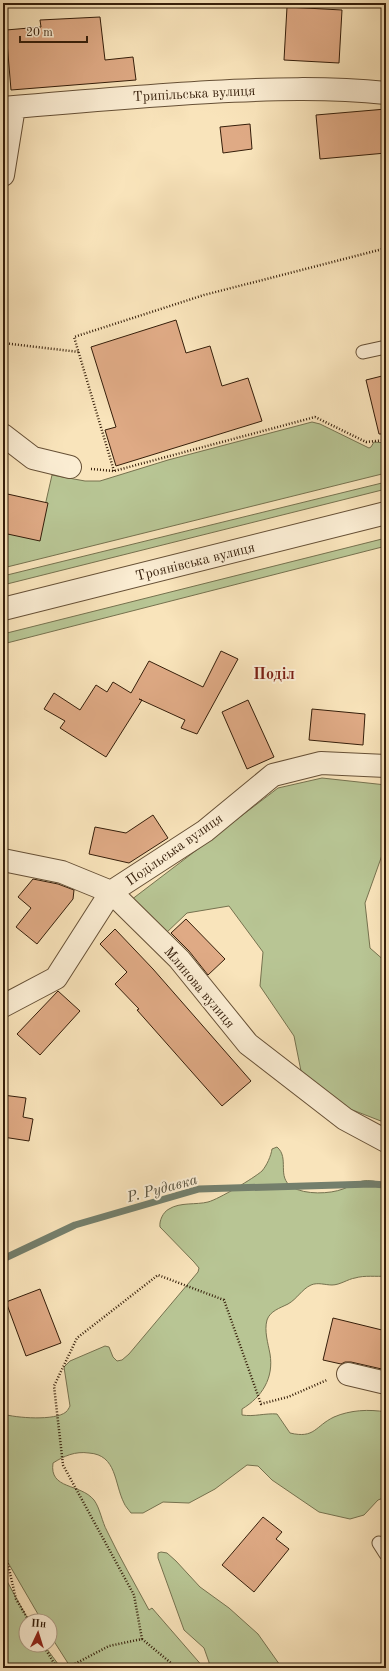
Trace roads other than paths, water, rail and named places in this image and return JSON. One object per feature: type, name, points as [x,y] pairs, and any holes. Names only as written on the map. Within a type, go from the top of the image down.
[{"type":"street","name":"Трипільська вулиця","points":[[8,108],[141,96],[264,89],[346,89],[386,93]]},
{"type":"street","points":[[3,175],[8,108]]},
{"type":"street","points":[[3,436],[33,458],[70,467]]},
{"type":"street","name":"Троянівська вулиця","points":[[3,609],[386,513]]},
{"type":"street","name":"Подільська вулиця","points":[[3,1006],[56,978],[111,892],[205,831],[273,775],[321,763],[386,766]]},
{"type":"street","name":"Млинова вулиця","points":[[3,860],[62,872],[111,892],[179,959],[248,1044],[344,1119],[386,1141]]},
{"type":"street","points":[[348,1374],[386,1383]]},
{"type":"lane","points":[[363,352],[386,347]]},
{"type":"lane","points":[[379,1543],[386,1554]]},
{"type":"waterway","name":"Р. Рудавка","points":[[3,1259],[75,1225],[199,1189],[372,1184],[386,1185]]},
{"type":"district","name":"Поділ","points":[[274,673]]}]
